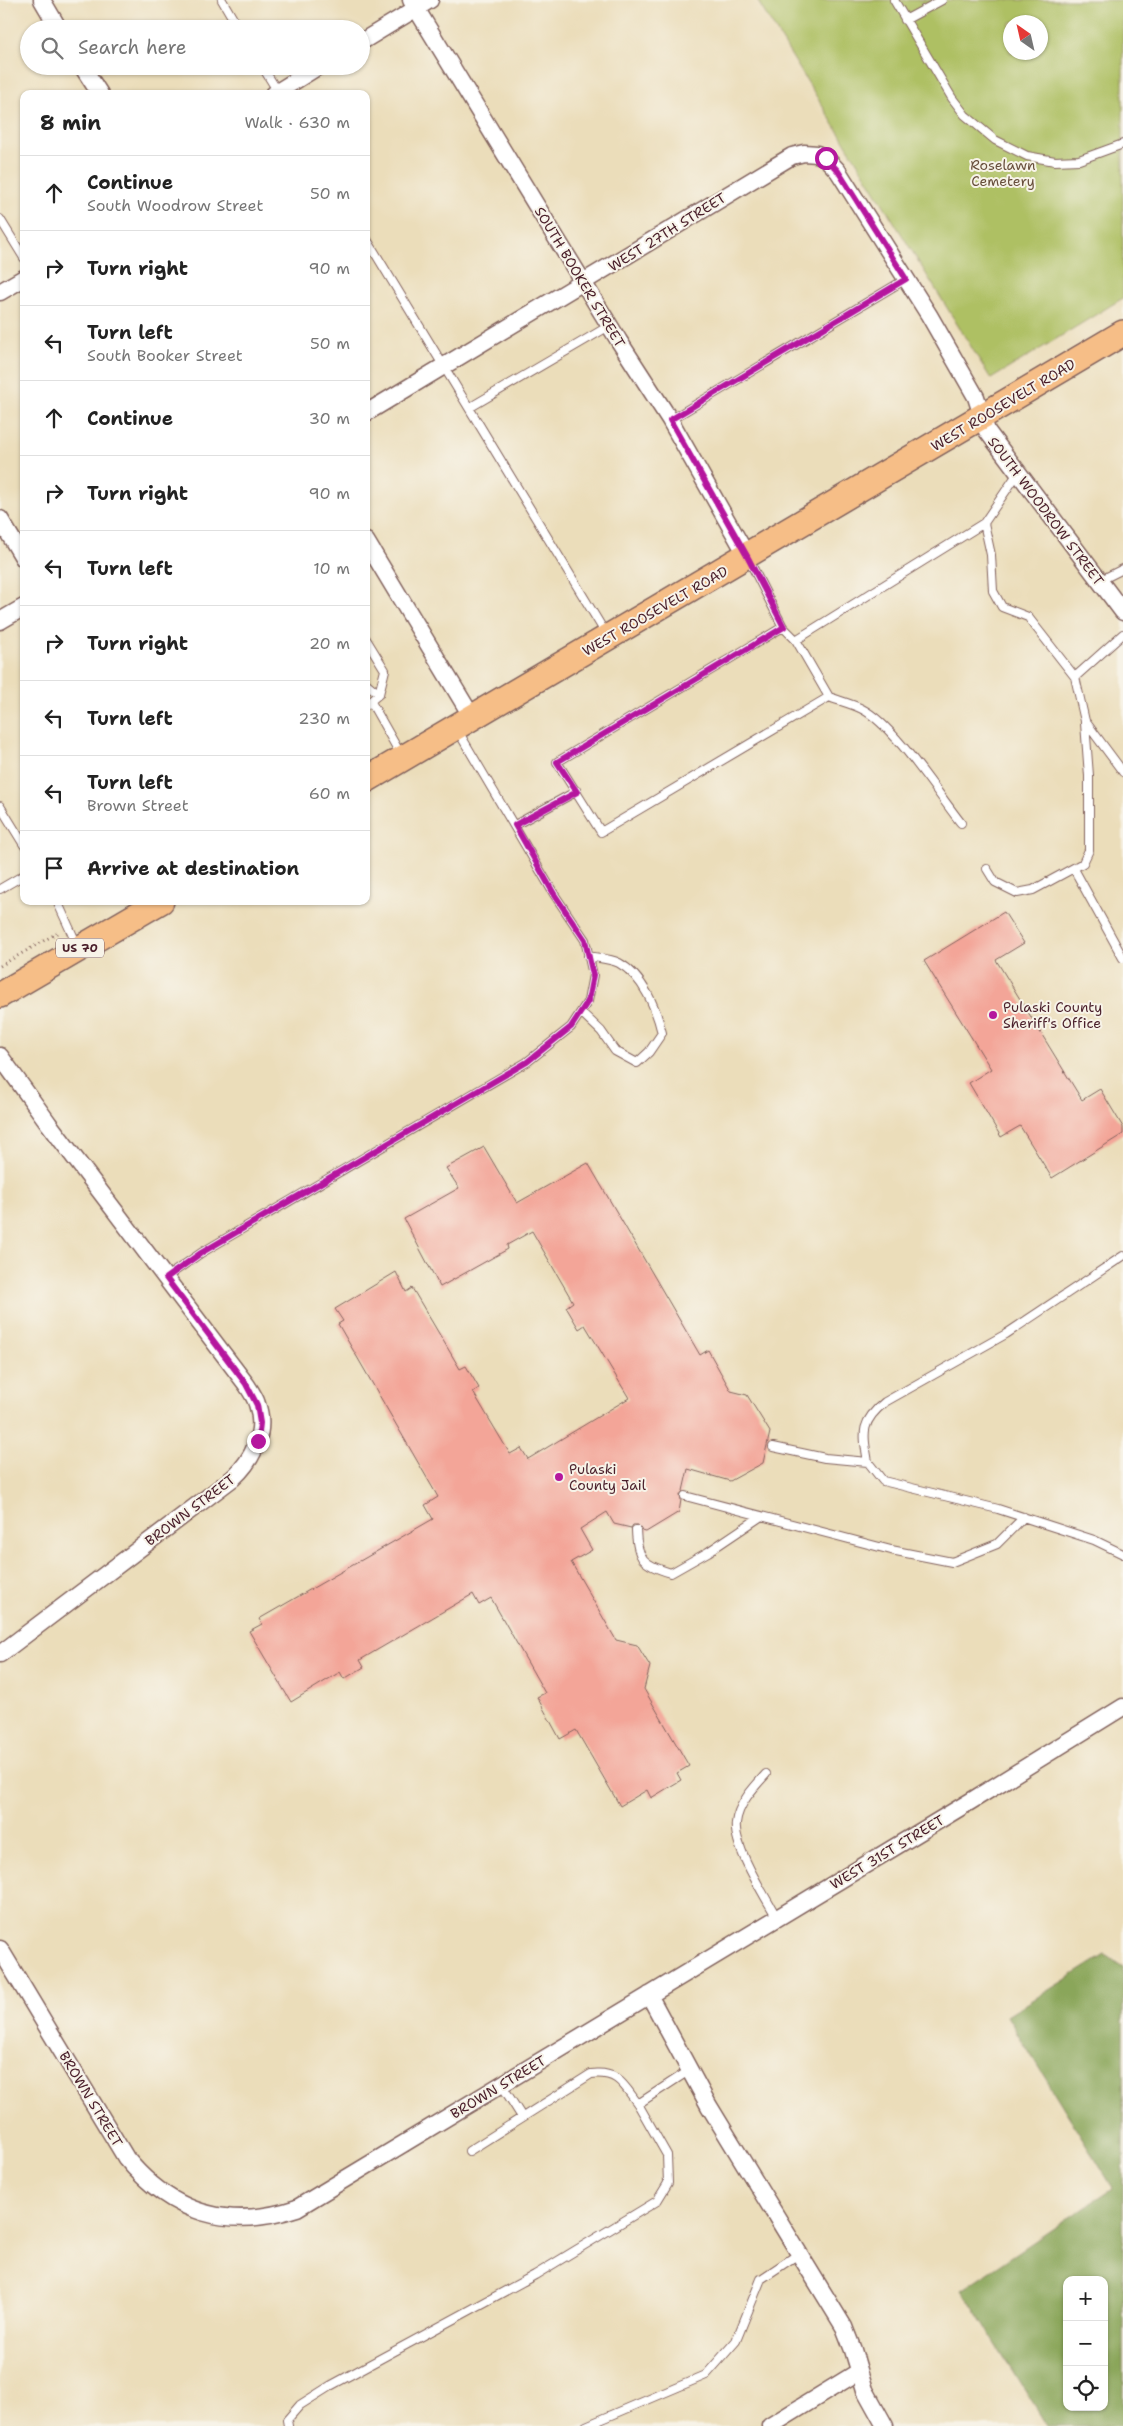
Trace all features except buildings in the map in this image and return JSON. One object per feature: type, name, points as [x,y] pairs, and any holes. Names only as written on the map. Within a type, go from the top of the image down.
[{"type":"main road","name":"WEST ROOSEVELT ROAD","points":[[370,778],[1123,333]]},
{"type":"main road","name":"US 70","points":[[0,995],[153,905]]},
{"type":"street","points":[[42,0],[54,20]]},
{"type":"street","points":[[370,36],[419,3]]},
{"type":"street","name":"SOUTH BOOKER STREET","points":[[419,3],[584,283],[670,420],[747,556]]},
{"type":"street","points":[[88,75],[97,90]]},
{"type":"street","points":[[282,90],[305,75]]},
{"type":"street","name":"WEST 27TH STREET","points":[[370,411],[584,283],[770,168],[792,156],[817,154]]},
{"type":"street","name":"SOUTH WOODROW STREET","points":[[817,154],[826,158],[838,171],[906,279],[976,398],[987,431],[1123,612]]},
{"type":"street","points":[[0,292],[20,280]]},
{"type":"street","points":[[0,518],[20,552]]},
{"type":"street","points":[[370,548],[464,722]]},
{"type":"street","points":[[0,621],[20,609]]},
{"type":"street","name":"BROWN STREET","points":[[0,1056],[49,1124],[246,1384],[257,1405],[260,1423],[258,1441],[252,1455],[233,1478],[0,1654]]},
{"type":"street","name":"WEST 31ST STREET","points":[[649,1995],[1123,1707]]},
{"type":"street","name":"BROWN STREET","points":[[1,1951],[126,2158],[156,2189],[174,2201],[215,2216],[257,2218],[297,2208],[649,1995]]},
{"type":"street","points":[[649,1995],[709,2106],[844,2327],[865,2390],[885,2426]]},
{"type":"street","points":[[770,2426],[858,2372]]},
{"type":"lane","points":[[222,0],[234,20]]},
{"type":"lane","points":[[894,0],[952,98],[965,115],[983,131],[1008,148],[1027,156],[1055,161],[1079,160],[1123,144]]},
{"type":"lane","points":[[905,20],[942,0]]},
{"type":"lane","points":[[267,75],[275,90]]},
{"type":"lane","points":[[0,219],[20,252]]},
{"type":"lane","points":[[370,245],[609,638]]},
{"type":"lane","points":[[670,420],[906,279]]},
{"type":"lane","points":[[469,408],[610,326]]},
{"type":"lane","points":[[796,640],[984,523],[1018,473]]},
{"type":"lane","points":[[984,523],[991,555],[993,591],[1002,607],[1028,617],[1075,677],[1085,721],[1089,776],[1090,850],[1083,863],[1033,890],[1017,892],[995,882],[987,869]]},
{"type":"lane","points":[[747,556],[784,627],[796,640],[829,697],[863,709],[880,722],[905,750],[961,823]]},
{"type":"lane","points":[[1099,581],[1123,569]]},
{"type":"lane","points":[[784,627],[557,762],[601,832],[829,697]]},
{"type":"lane","points":[[1075,677],[1123,634]]},
{"type":"lane","points":[[370,646],[385,670],[379,694],[370,703]]},
{"type":"lane","points":[[370,686],[379,694]]},
{"type":"lane","points":[[370,706],[403,759]]},
{"type":"lane","points":[[1085,721],[1123,772]]},
{"type":"lane","points":[[166,1278],[201,1253],[527,1062],[571,1027],[588,1001],[593,975],[585,940],[554,894],[515,825],[464,722]]},
{"type":"lane","points":[[515,825],[577,792]]},
{"type":"lane","points":[[0,806],[20,838]]},
{"type":"lane","points":[[1074,869],[1123,958]]},
{"type":"lane","points":[[0,889],[20,877]]},
{"type":"lane","points":[[59,905],[79,949]]},
{"type":"lane","points":[[581,1012],[601,1031],[616,1051],[636,1063],[649,1052],[662,1033],[658,1014],[638,978],[619,963],[588,956]]},
{"type":"lane","points":[[1123,1256],[1006,1334],[885,1402],[874,1411],[864,1427],[868,1462],[883,1480],[1024,1517],[1094,1540],[1123,1554]]},
{"type":"lane","points":[[773,1447],[825,1458],[868,1462]]},
{"type":"lane","points":[[685,1496],[891,1550],[952,1562],[997,1544],[1024,1517]]},
{"type":"lane","points":[[636,1530],[636,1547],[642,1560],[655,1568],[671,1573],[708,1552],[760,1517]]},
{"type":"lane","points":[[766,1774],[742,1805],[736,1823],[739,1843],[748,1865],[777,1918]]},
{"type":"lane","points":[[638,2104],[690,2070]]},
{"type":"lane","points":[[288,2426],[287,2420],[300,2405],[330,2386],[535,2275],[657,2201],[668,2183],[667,2155],[638,2104],[617,2077],[602,2073],[591,2074],[469,2150]]},
{"type":"lane","points":[[502,2084],[522,2118]]},
{"type":"lane","points":[[586,2426],[706,2375],[736,2341],[761,2280],[800,2253]]},
{"type":"path","points":[[0,966],[57,932]]},
{"type":"green space","name":"Roselawn Cemetery","points":[[757,0],[1123,0],[1123,298],[991,379]]},
{"type":"green space","points":[[1105,1955],[1123,1967],[1123,2426],[1047,2426],[962,2290],[1113,2188],[1007,2016]]},
{"type":"place","name":"Pulaski County Sheriff's Office","points":[[993,1015]]},
{"type":"place","name":"Pulaski County Jail","points":[[559,1477]]},
{"type":"route","points":[[258,1441],[260,1423],[257,1405],[246,1384],[166,1278],[201,1253],[527,1062],[571,1027],[588,1001],[593,975],[585,940],[554,894],[515,825],[577,792],[557,762],[784,627],[717,500],[670,420],[906,279],[838,171],[826,158]]}]
